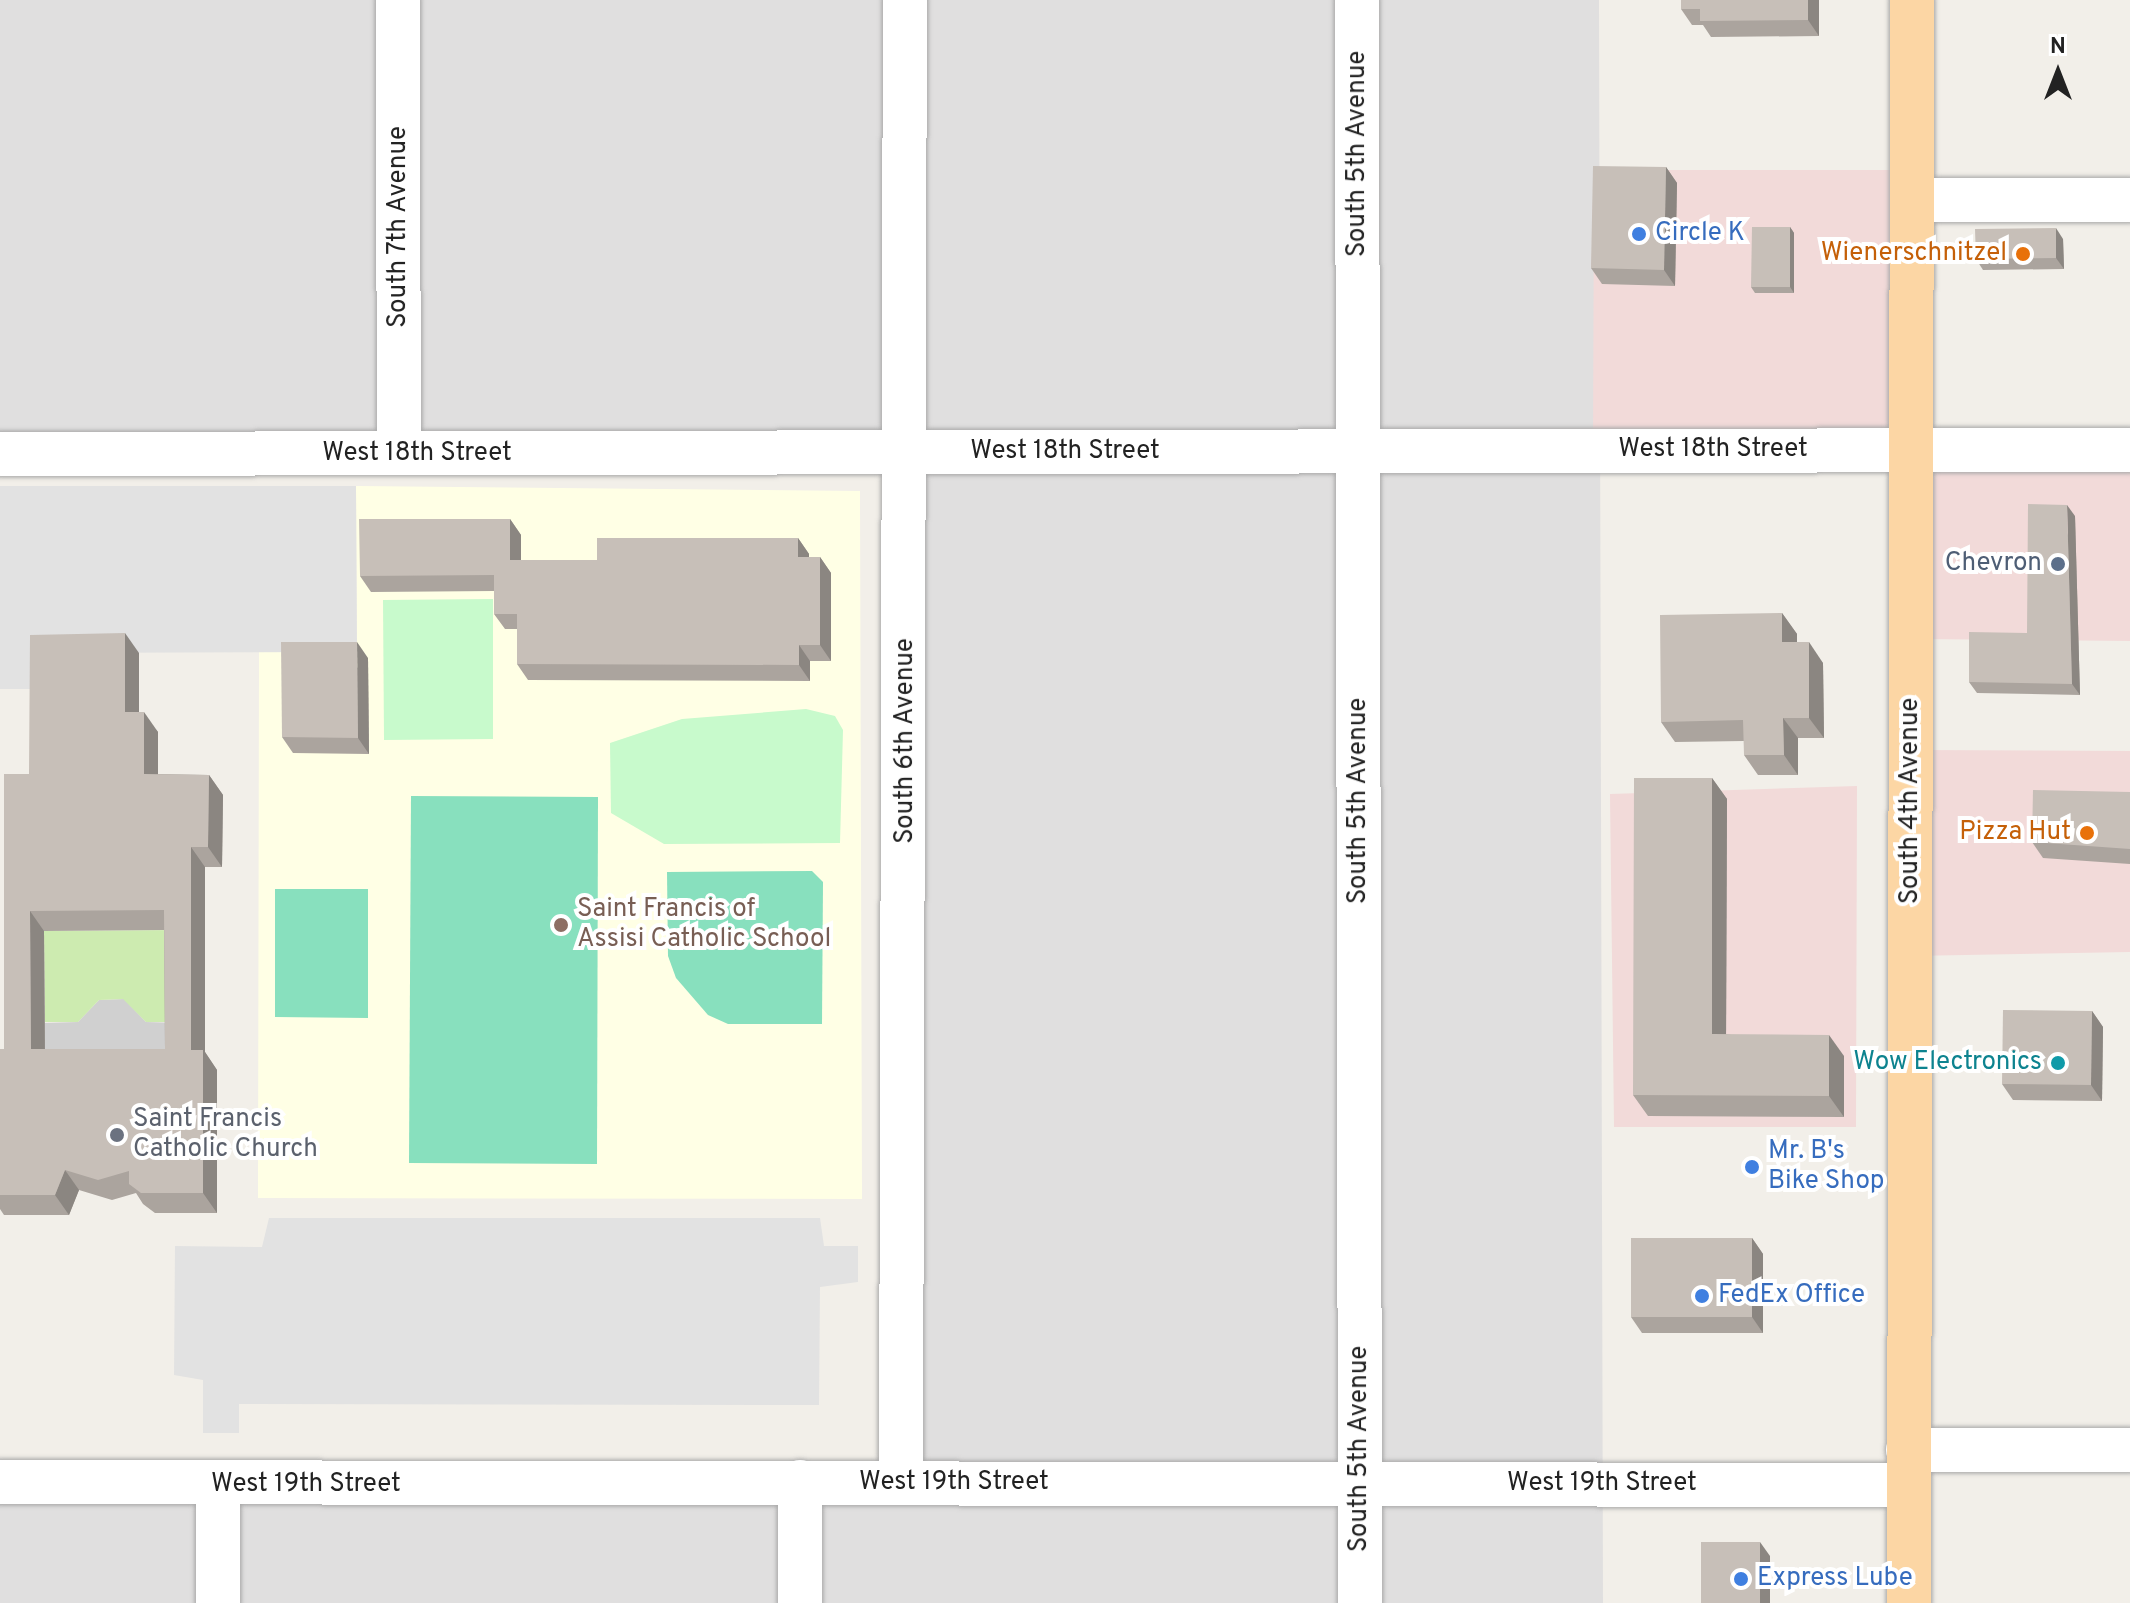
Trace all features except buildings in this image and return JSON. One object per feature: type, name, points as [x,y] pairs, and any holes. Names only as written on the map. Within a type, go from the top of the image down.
[{"type":"main road","name":"South 4th Avenue","points":[[1909,1603],[1912,0]]},
{"type":"street","name":"South 7th Avenue","points":[[398,0],[399,453]]},
{"type":"street","name":"South 6th Avenue","points":[[901,1483],[907,452],[905,0]]},
{"type":"street","name":"South 5th Avenue","points":[[1357,0],[1360,1603]]},
{"type":"street","points":[[1913,200],[2130,200]]},
{"type":"street","name":"West 18th Street","points":[[0,454],[2130,450]]},
{"type":"street","name":"West 19th Street","points":[[0,1482],[218,1485],[1360,1483],[1908,1468],[2130,1450]]},
{"type":"street","points":[[800,1482],[800,1603]]},
{"type":"street","points":[[218,1485],[218,1603]]},
{"type":"shaded area","points":[[0,0],[1599,0],[1603,1603],[0,1603],[0,1481],[901,1482],[907,453],[0,454]]},
{"type":"shaded area","points":[[1594,170],[1913,170],[1913,450],[2130,449],[2130,641],[1915,639],[1915,750],[2130,751],[2130,952],[1910,956],[1913,453],[1593,451]]},
{"type":"shaded area","points":[[0,486],[356,486],[357,652],[38,653],[38,689],[0,689]]},
{"type":"shaded area","name":"Saint Francis of Assisi Catholic School","points":[[356,486],[860,491],[862,1199],[258,1198],[259,652],[357,652]]},
{"type":"shaded area","points":[[1857,786],[1856,1127],[1614,1127],[1610,794]]},
{"type":"shaded area","points":[[124,999],[146,1022],[178,1023],[179,1069],[45,1069],[45,1023],[78,1022],[99,1000]]},
{"type":"shaded area","points":[[269,1218],[820,1218],[824,1246],[858,1246],[858,1282],[820,1287],[819,1405],[239,1404],[239,1433],[203,1433],[203,1380],[174,1375],[175,1246],[262,1247]]},
{"type":"green space","points":[[493,599],[493,739],[384,740],[383,600]]},
{"type":"green space","points":[[806,709],[835,716],[843,730],[840,843],[664,844],[611,813],[610,743],[682,719]]},
{"type":"green space","points":[[411,796],[598,797],[597,1164],[409,1163]]},
{"type":"green space","points":[[812,871],[823,882],[822,1024],[728,1024],[708,1015],[676,978],[668,956],[667,872]]},
{"type":"green space","points":[[275,889],[368,889],[368,1018],[275,1017]]},
{"type":"green space","points":[[178,930],[178,1022],[146,1022],[123,999],[99,1000],[78,1022],[45,1022],[44,931]]},
{"type":"place","name":"Circle K","points":[[1639,234]]},
{"type":"place","name":"Wienerschnitzel","points":[[2023,254]]},
{"type":"place","name":"Chevron","points":[[2058,564]]},
{"type":"place","name":"Pizza Hut","points":[[2087,833]]},
{"type":"place","name":"Saint Francis of Assisi Catholic School","points":[[561,925]]},
{"type":"place","name":"Wow Electronics","points":[[2058,1063]]},
{"type":"place","name":"Saint Francis Catholic Church","points":[[117,1135]]},
{"type":"place","name":"Mr. B's Bike Shop","points":[[1752,1167]]},
{"type":"place","name":"FedEx Office","points":[[1702,1296]]},
{"type":"place","name":"Express Lube","points":[[1741,1579]]}]
